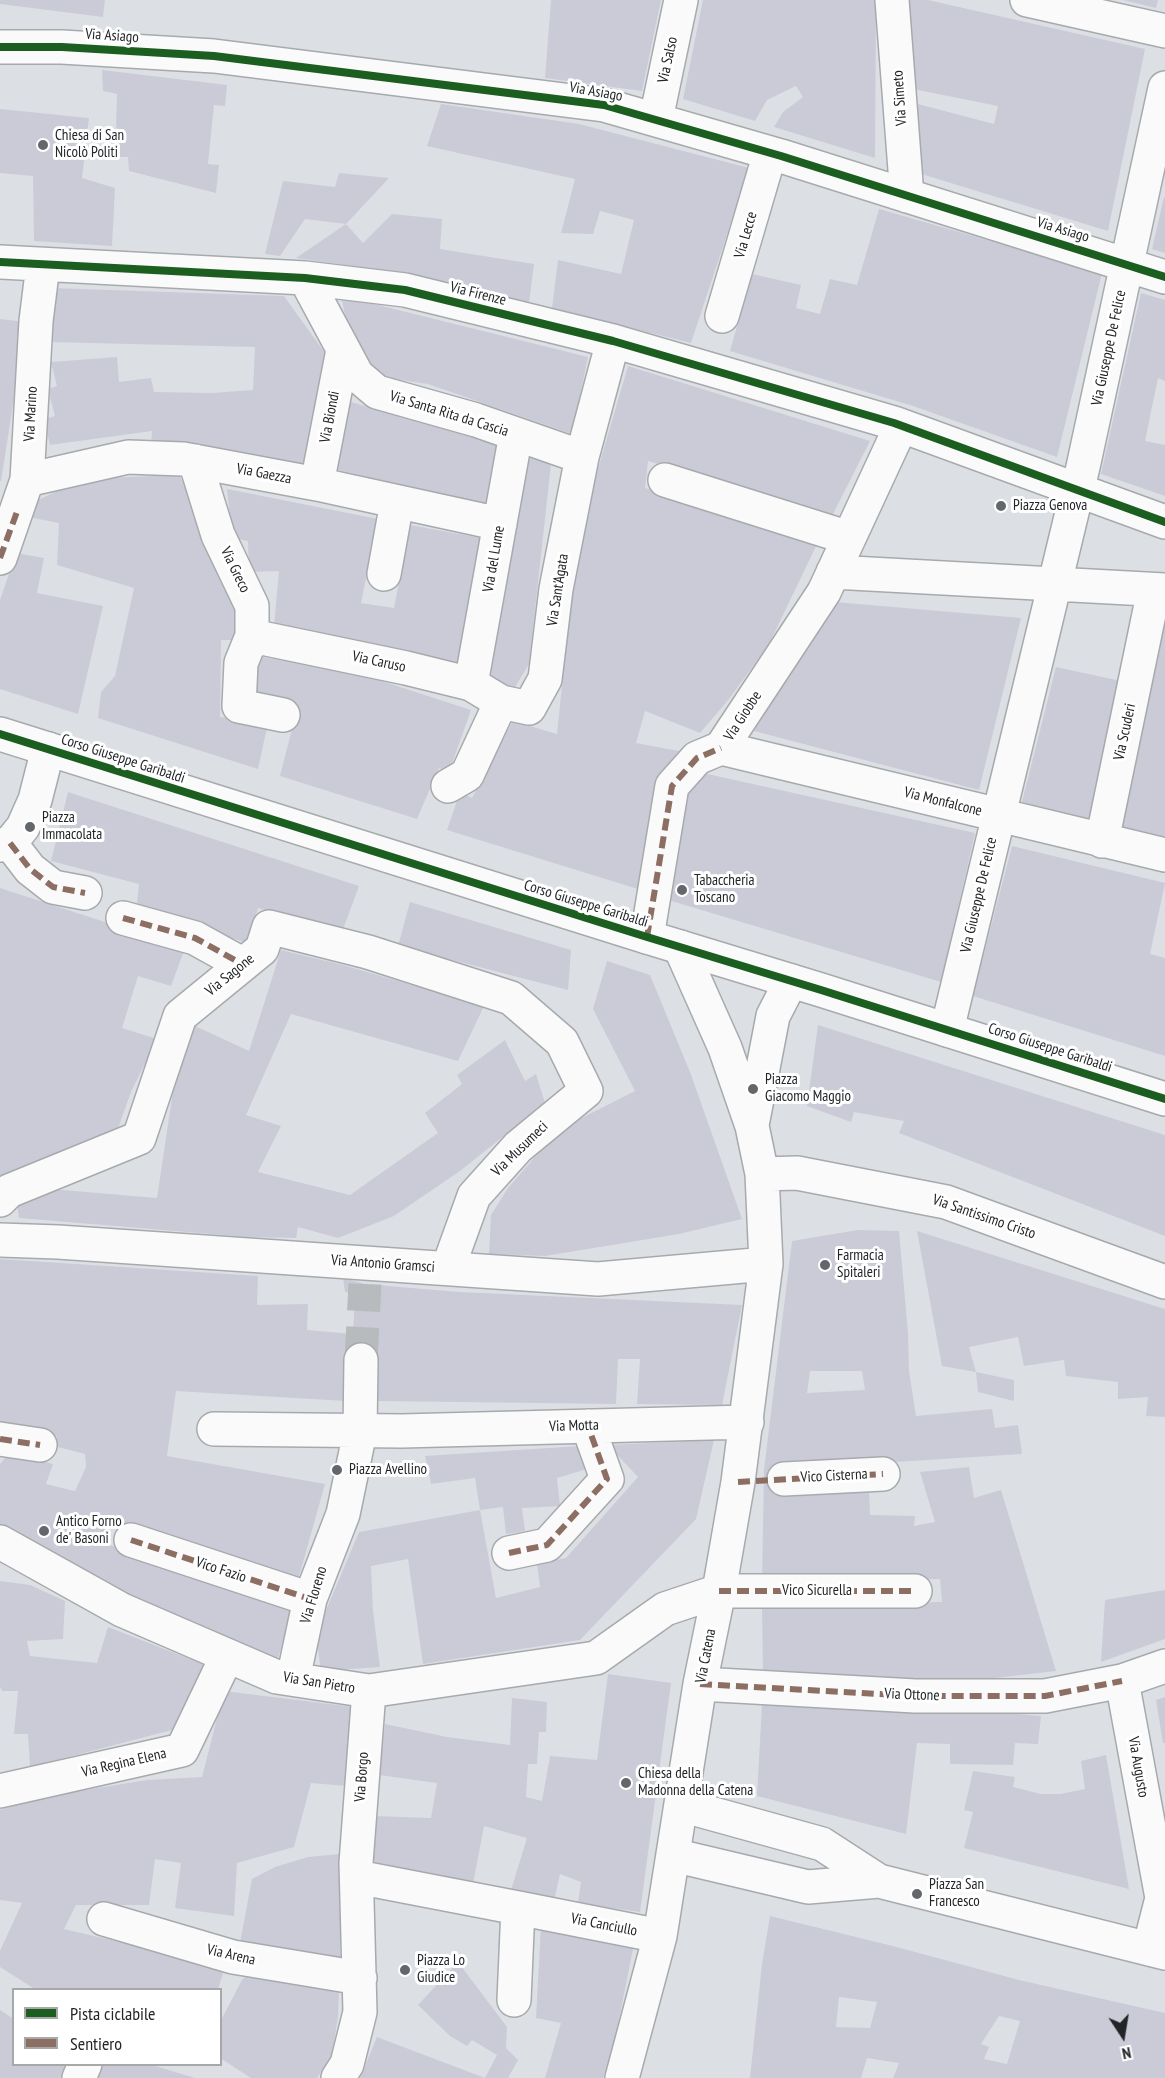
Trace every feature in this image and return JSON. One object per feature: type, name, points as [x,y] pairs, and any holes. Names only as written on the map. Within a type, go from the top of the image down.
[{"type":"street","name":"Via Salso","points":[[656,119],[681,0]]},
{"type":"street","name":"Via Simeto","points":[[892,0],[907,196]]},
{"type":"street","points":[[1027,0],[1165,31]]},
{"type":"street","name":"Via Asiago","points":[[0,47],[62,47],[214,56],[604,105],[770,153],[1165,277]]},
{"type":"street","name":"Via Giuseppe De Felice","points":[[947,1030],[1080,478],[1165,88]]},
{"type":"street","name":"Via Lecce","points":[[722,316],[770,153]]},
{"type":"street","name":"Via Firenze","points":[[0,262],[305,278],[405,290],[613,341],[1080,478],[1165,522]]},
{"type":"street","name":"Via Marino","points":[[0,558],[15,496],[43,265]]},
{"type":"street","name":"Via Santa Rita da Cascia","points":[[305,278],[357,375],[376,392],[476,420],[582,457]]},
{"type":"street","name":"Via Sant'Agata","points":[[501,702],[529,708],[545,679],[556,589],[582,457],[613,341]]},
{"type":"street","name":"Via Biondi","points":[[317,484],[343,351]]},
{"type":"street","name":"Via Giobbe","points":[[647,938],[672,786],[697,758],[721,748],[829,582],[898,424]]},
{"type":"street","name":"Via del Lume","points":[[471,684],[516,434]]},
{"type":"street","name":"Via Gaezza","points":[[15,496],[128,457],[195,461],[317,484],[500,524]]},
{"type":"street","name":"Via Greco","points":[[195,461],[218,535],[252,606],[252,636],[241,663],[239,706],[283,715]]},
{"type":"street","points":[[665,480],[849,538]]},
{"type":"street","points":[[384,574],[397,502]]},
{"type":"street","points":[[829,582],[1054,585],[1160,590]]},
{"type":"street","name":"Via Scuderi","points":[[1102,841],[1147,624],[1160,590]]},
{"type":"street","name":"Via Caruso","points":[[252,636],[471,684],[501,702]]},
{"type":"street","points":[[448,786],[467,774],[501,702]]},
{"type":"street","name":"Corso Giuseppe Garibaldi","points":[[0,734],[1165,1099]]},
{"type":"street","name":"Via Monfalcone","points":[[721,748],[1165,855]]},
{"type":"street","points":[[48,749],[35,800],[23,827],[5,844],[30,869],[53,887],[86,893]]},
{"type":"street","points":[[123,918],[195,938],[242,964]]},
{"type":"street","name":"Via Sagone","points":[[0,1200],[9,1191],[140,1138],[180,1016],[262,949],[269,927],[368,952],[511,998],[562,1042]]},
{"type":"street","name":"Via Catena","points":[[622,2078],[660,1936],[700,1684],[719,1592],[762,1480],[747,1422],[766,1264],[762,1174],[752,1126],[725,1048],[680,948]]},
{"type":"street","points":[[752,1126],[773,1016],[791,981]]},
{"type":"street","name":"Via Musumeci","points":[[448,1268],[474,1196],[518,1147],[586,1091],[562,1042]]},
{"type":"street","name":"Via Santissimo Cristo","points":[[762,1174],[797,1173],[946,1202],[1165,1282]]},
{"type":"street","name":"Via Antonio Gramsci","points":[[0,1240],[58,1242],[365,1273],[448,1268],[598,1279],[766,1264]]},
{"type":"street","name":"Via Floreno","points":[[293,1679],[310,1599],[343,1514],[360,1432],[361,1360]]},
{"type":"street","name":"Via Motta","points":[[213,1429],[360,1432],[747,1422]]},
{"type":"street","points":[[509,1553],[547,1545],[607,1479],[588,1426]]},
{"type":"street","points":[[0,1439],[40,1445]]},
{"type":"street","name":"Vico Cisterna","points":[[762,1480],[883,1473]]},
{"type":"street","name":"Vico Fazio","points":[[131,1540],[310,1599]]},
{"type":"street","name":"Via San Pietro","points":[[0,1542],[122,1610],[277,1677],[369,1691],[596,1658]]},
{"type":"street","name":"Vico Sicurella","points":[[596,1658],[665,1609],[719,1592],[915,1591]]},
{"type":"street","name":"Via Regina Elena","points":[[0,1791],[182,1750],[227,1656]]},
{"type":"street","points":[[1122,1680],[1165,1666]]},
{"type":"street","name":"Via Ottone","points":[[700,1684],[915,1696],[1045,1696],[1122,1680]]},
{"type":"street","name":"Via Augusto","points":[[1122,1680],[1162,1898],[1157,1951]]},
{"type":"street","name":"Via Borgo","points":[[338,2078],[347,2064],[360,2012],[357,1870],[369,1691]]},
{"type":"street","points":[[681,1805],[822,1844],[879,1881],[1157,1951]]},
{"type":"street","points":[[673,1855],[808,1887],[879,1881]]},
{"type":"street","name":"Via Canciullo","points":[[357,1870],[533,1911],[660,1936]]},
{"type":"street","points":[[514,2000],[533,1911]]},
{"type":"street","name":"Via Arena","points":[[104,1919],[233,1957],[360,1978]]},
{"type":"building","points":[[0,0],[105,0],[103,17],[0,4]]},
{"type":"building","points":[[551,0],[661,0],[642,91],[545,78]]},
{"type":"building","points":[[703,0],[876,0],[875,158],[774,127],[783,112],[803,97],[796,86],[767,100],[755,121],[683,99]]},
{"type":"building","points":[[907,0],[928,0],[1145,49],[1108,231],[918,173],[914,103],[994,124],[998,106],[913,89]]},
{"type":"building","points":[[1123,0],[1158,0],[1156,8]]},
{"type":"building","points":[[102,70],[227,85],[225,106],[214,105],[208,164],[219,165],[216,193],[129,171],[128,157],[120,157],[119,129],[116,128],[117,94],[103,91]]},
{"type":"building","points":[[441,104],[579,124],[749,168],[691,343],[552,308],[558,260],[621,274],[634,220],[600,211],[593,234],[561,233],[575,179],[427,146]]},
{"type":"building","points":[[0,109],[89,118],[82,178],[115,188],[112,246],[34,241],[33,176],[0,173]]},
{"type":"building","points":[[339,173],[389,178],[346,224],[305,219],[280,256],[265,254],[283,181],[335,187]]},
{"type":"building","points":[[1165,197],[1165,253],[1152,249]]},
{"type":"building","points":[[879,209],[1102,273],[1057,457],[913,406],[730,351],[752,274],[801,285],[796,308],[820,314],[830,279],[857,285]]},
{"type":"building","points":[[392,214],[442,219],[440,249],[534,264],[529,303],[422,276],[296,258],[346,224],[363,243]]},
{"type":"building","points":[[52,288],[284,296],[325,353],[302,469],[151,448],[152,431],[50,445],[44,419],[55,416],[48,389],[57,386],[51,362],[117,357],[119,382],[151,378],[154,392],[212,393],[253,390],[255,347],[48,342]]},
{"type":"building","points":[[1141,293],[1165,300],[1165,381],[1158,378],[1145,441],[1165,445],[1165,496],[1101,474]]},
{"type":"building","points":[[342,300],[370,303],[588,357],[572,434],[428,384],[379,377],[348,332]]},
{"type":"building","points":[[0,319],[26,322],[1,481],[0,481]]},
{"type":"building","points":[[628,366],[870,441],[832,516],[648,461],[645,488],[819,540],[769,644],[729,699],[700,733],[645,711],[636,743],[684,752],[641,890],[447,830],[460,792],[472,798],[513,721],[557,734],[570,607],[593,486]]},
{"type":"building","points":[[344,400],[499,445],[489,507],[335,469]]},
{"type":"building","points":[[526,447],[552,455],[529,664],[512,692],[489,687]]},
{"type":"building","points":[[176,467],[237,607],[237,640],[221,640],[220,717],[268,723],[258,769],[98,718],[101,692],[115,676],[134,588],[57,565],[59,523],[28,517],[38,500],[83,479],[152,476],[152,470]]},
{"type":"building","points":[[227,489],[378,519],[361,603],[394,608],[410,525],[486,539],[458,665],[274,626],[279,571],[249,572],[248,541],[232,538]]},
{"type":"building","points":[[16,553],[44,558],[37,593],[103,606],[78,714],[0,689],[0,600]]},
{"type":"building","points":[[835,602],[1021,618],[979,790],[754,731]]},
{"type":"building","points":[[1165,619],[1165,837],[1120,827]]},
{"type":"building","points":[[256,656],[357,673],[471,710],[449,772],[439,768],[417,819],[280,776],[298,705],[254,696]]},
{"type":"building","points":[[1056,667],[1121,681],[1093,821],[1022,802]]},
{"type":"building","points":[[703,773],[975,833],[941,982],[665,899],[687,794]]},
{"type":"building","points":[[68,792],[359,886],[342,932],[258,908],[247,943],[184,922],[136,912],[139,884],[51,861]]},
{"type":"building","points":[[1012,846],[1165,883],[1150,954],[1165,958],[1165,1056],[973,996]]},
{"type":"building","points":[[0,888],[185,948],[171,986],[138,976],[122,1028],[157,1039],[131,1092],[116,1134],[0,1181]]},
{"type":"building","points":[[410,902],[571,950],[568,990],[398,946]]},
{"type":"building","points":[[281,950],[343,965],[484,1006],[458,1061],[291,1014],[246,1115],[281,1126],[258,1172],[350,1195],[438,1133],[425,1113],[462,1084],[457,1075],[505,1040],[525,1081],[536,1074],[545,1103],[460,1171],[394,1216],[338,1238],[298,1227],[296,1238],[248,1237],[19,1218],[17,1204],[51,1189],[157,1198],[174,1084],[193,1025],[249,1051]]},
{"type":"building","points":[[607,961],[650,975],[690,1072],[742,1219],[679,1234],[545,1256],[489,1254],[491,1215],[508,1188],[558,1130],[635,1091],[593,1009]]},
{"type":"building","points":[[818,1025],[1165,1135],[1165,1236],[899,1133],[904,1121],[854,1112],[851,1122],[807,1106]]},
{"type":"building","points":[[858,1230],[899,1231],[909,1371],[916,1416],[992,1409],[995,1428],[1018,1425],[1022,1454],[784,1469],[869,1488],[870,1515],[915,1516],[914,1526],[935,1522],[920,1472],[969,1467],[974,1498],[1001,1490],[1056,1671],[935,1685],[763,1677],[762,1605],[942,1602],[940,1579],[762,1582],[764,1470],[792,1241]],"holes":[[[810,1371],[862,1371],[865,1390],[807,1393]]]},
{"type":"building","points":[[917,1231],[1165,1309],[1165,1417],[1146,1416],[1148,1397],[1118,1399],[1118,1382],[1066,1376],[1064,1360],[1024,1366],[1018,1337],[969,1347],[976,1372],[942,1366]]},
{"type":"building","points":[[0,1259],[258,1276],[257,1305],[308,1304],[307,1330],[353,1334],[355,1294],[345,1292],[343,1278],[365,1284],[459,1292],[742,1305],[722,1405],[637,1404],[640,1359],[618,1359],[616,1404],[378,1401],[376,1364],[346,1401],[176,1391],[167,1456],[325,1484],[298,1580],[240,1567],[112,1522],[104,1543],[294,1610],[277,1661],[117,1591],[0,1527],[0,1464],[10,1452],[53,1464],[46,1484],[75,1491],[86,1467],[85,1454],[54,1446],[57,1436],[0,1422]]},
{"type":"building","points":[[976,1372],[1014,1380],[1014,1401],[978,1392]]},
{"type":"building","points":[[714,1440],[696,1519],[580,1640],[423,1664],[408,1559],[371,1566],[373,1611],[380,1667],[321,1671],[316,1634],[359,1532],[480,1510],[496,1598],[540,1587],[537,1564],[566,1558],[638,1477],[608,1445]]},
{"type":"building","points":[[580,1446],[587,1469],[557,1478],[560,1506],[522,1508],[525,1531],[506,1534],[503,1507],[480,1510],[475,1478],[431,1484],[425,1456]]},
{"type":"building","points":[[0,1581],[30,1585],[65,1601],[63,1639],[27,1641],[30,1656],[97,1663],[108,1627],[205,1665],[176,1729],[30,1767],[28,1734],[14,1734],[18,1691],[2,1691],[0,1687]]},
{"type":"building","points":[[1165,1590],[1165,1639],[1101,1662],[1105,1600]]},
{"type":"building","points":[[608,1674],[671,1683],[640,1912],[578,1903],[581,1882],[560,1874],[553,1905],[511,1890],[527,1838],[484,1826],[473,1884],[370,1861],[375,1816],[431,1818],[437,1783],[379,1775],[385,1724],[447,1737],[510,1745],[512,1698],[547,1702],[546,1732],[539,1732],[537,1764],[528,1764],[526,1797],[542,1801],[550,1756],[597,1760]]},
{"type":"building","points":[[224,1691],[354,1707],[347,1786],[311,1783],[294,1847],[237,1863],[234,1916],[175,1908],[181,1863],[155,1859],[149,1905],[76,1905],[64,1929],[225,1967],[218,1988],[33,1988],[0,1967],[0,1951],[22,1903],[0,1900],[0,1810],[48,1796],[147,1780],[202,1777]]},
{"type":"building","points":[[1165,1697],[1165,1743],[1163,1743],[1156,1700]]},
{"type":"building","points":[[762,1704],[1041,1716],[1038,1744],[1015,1743],[1013,1765],[950,1764],[950,1744],[917,1743],[906,1834],[757,1796]]},
{"type":"building","points":[[1106,1755],[1129,1889],[964,1848],[973,1812],[964,1810],[973,1771],[1015,1777],[1013,1787],[1041,1794],[1060,1794],[1085,1789],[1081,1761]]},
{"type":"building","points":[[340,1854],[340,1963],[239,1948],[252,1879],[275,1867],[308,1857]]},
{"type":"building","points":[[770,1916],[1019,1980],[1165,2013],[1165,2078],[893,2078],[899,2063],[867,2058],[861,2078],[750,2078],[762,1964]],"holes":[[[839,1997],[877,2002],[870,2028],[836,2027]],[[999,2016],[1020,2021],[1007,2064],[984,2059],[989,2047],[981,2044]]]},
{"type":"building","points":[[541,1925],[634,1944],[616,2034],[603,2078],[545,2078],[561,2023],[536,2018]]},
{"type":"building","points":[[458,1962],[507,2027],[506,2048],[518,2060],[508,2078],[485,2078],[497,2055],[472,2040],[467,2046],[450,2036],[418,2005]]},
{"type":"building","points":[[252,1970],[339,1988],[338,2016],[332,2056],[317,2078],[251,2078],[222,2059],[222,2018],[242,1980]]},
{"type":"building","points":[[0,2010],[12,2018],[12,2066],[72,2066],[67,2078],[0,2078]]},
{"type":"building","points":[[377,2037],[485,2078],[360,2078]]},
{"type":"building","points":[[95,2066],[156,2066],[195,2078],[91,2078]]},
{"type":"tunnel","points":[[361,1360],[365,1284]]},
{"type":"marked path","points":[[0,558],[18,509]]},
{"type":"marked path","points":[[647,937],[672,786],[697,758],[721,748]]},
{"type":"marked path","points":[[10,843],[30,869],[53,887],[85,893]]},
{"type":"marked path","points":[[123,918],[195,938],[242,964]]},
{"type":"marked path","points":[[509,1553],[547,1545],[607,1479],[588,1426]]},
{"type":"marked path","points":[[0,1439],[40,1445]]},
{"type":"marked path","points":[[738,1482],[883,1474]]},
{"type":"marked path","points":[[131,1540],[310,1599]]},
{"type":"marked path","points":[[719,1591],[915,1591]]},
{"type":"marked path","points":[[700,1684],[915,1696],[1045,1696],[1122,1681]]},
{"type":"cycle path","points":[[0,47],[62,47],[214,56],[604,105],[781,156],[1165,277]]},
{"type":"cycle path","points":[[0,262],[305,278],[405,290],[613,341],[894,423],[1165,522]]},
{"type":"cycle path","points":[[0,734],[1165,1099]]},
{"type":"place","name":"Chiesa di San Nicolò Politi","points":[[43,145]]},
{"type":"place","name":"Piazza Genova","points":[[1001,506]]},
{"type":"place","name":"Piazza Immacolata","points":[[30,827]]},
{"type":"place","name":"Tabaccheria Toscano","points":[[682,890]]},
{"type":"place","name":"Piazza Giacomo Maggio","points":[[753,1089]]},
{"type":"place","name":"Farmacia Spitaleri","points":[[825,1265]]},
{"type":"place","name":"Piazza Avellino","points":[[337,1470]]},
{"type":"place","name":"Antico Forno de' Basoni","points":[[44,1531]]},
{"type":"place","name":"Chiesa della Madonna della Catena","points":[[626,1783]]},
{"type":"place","name":"Piazza San Francesco","points":[[917,1894]]},
{"type":"place","name":"Piazza Lo Giudice","points":[[405,1970]]}]
